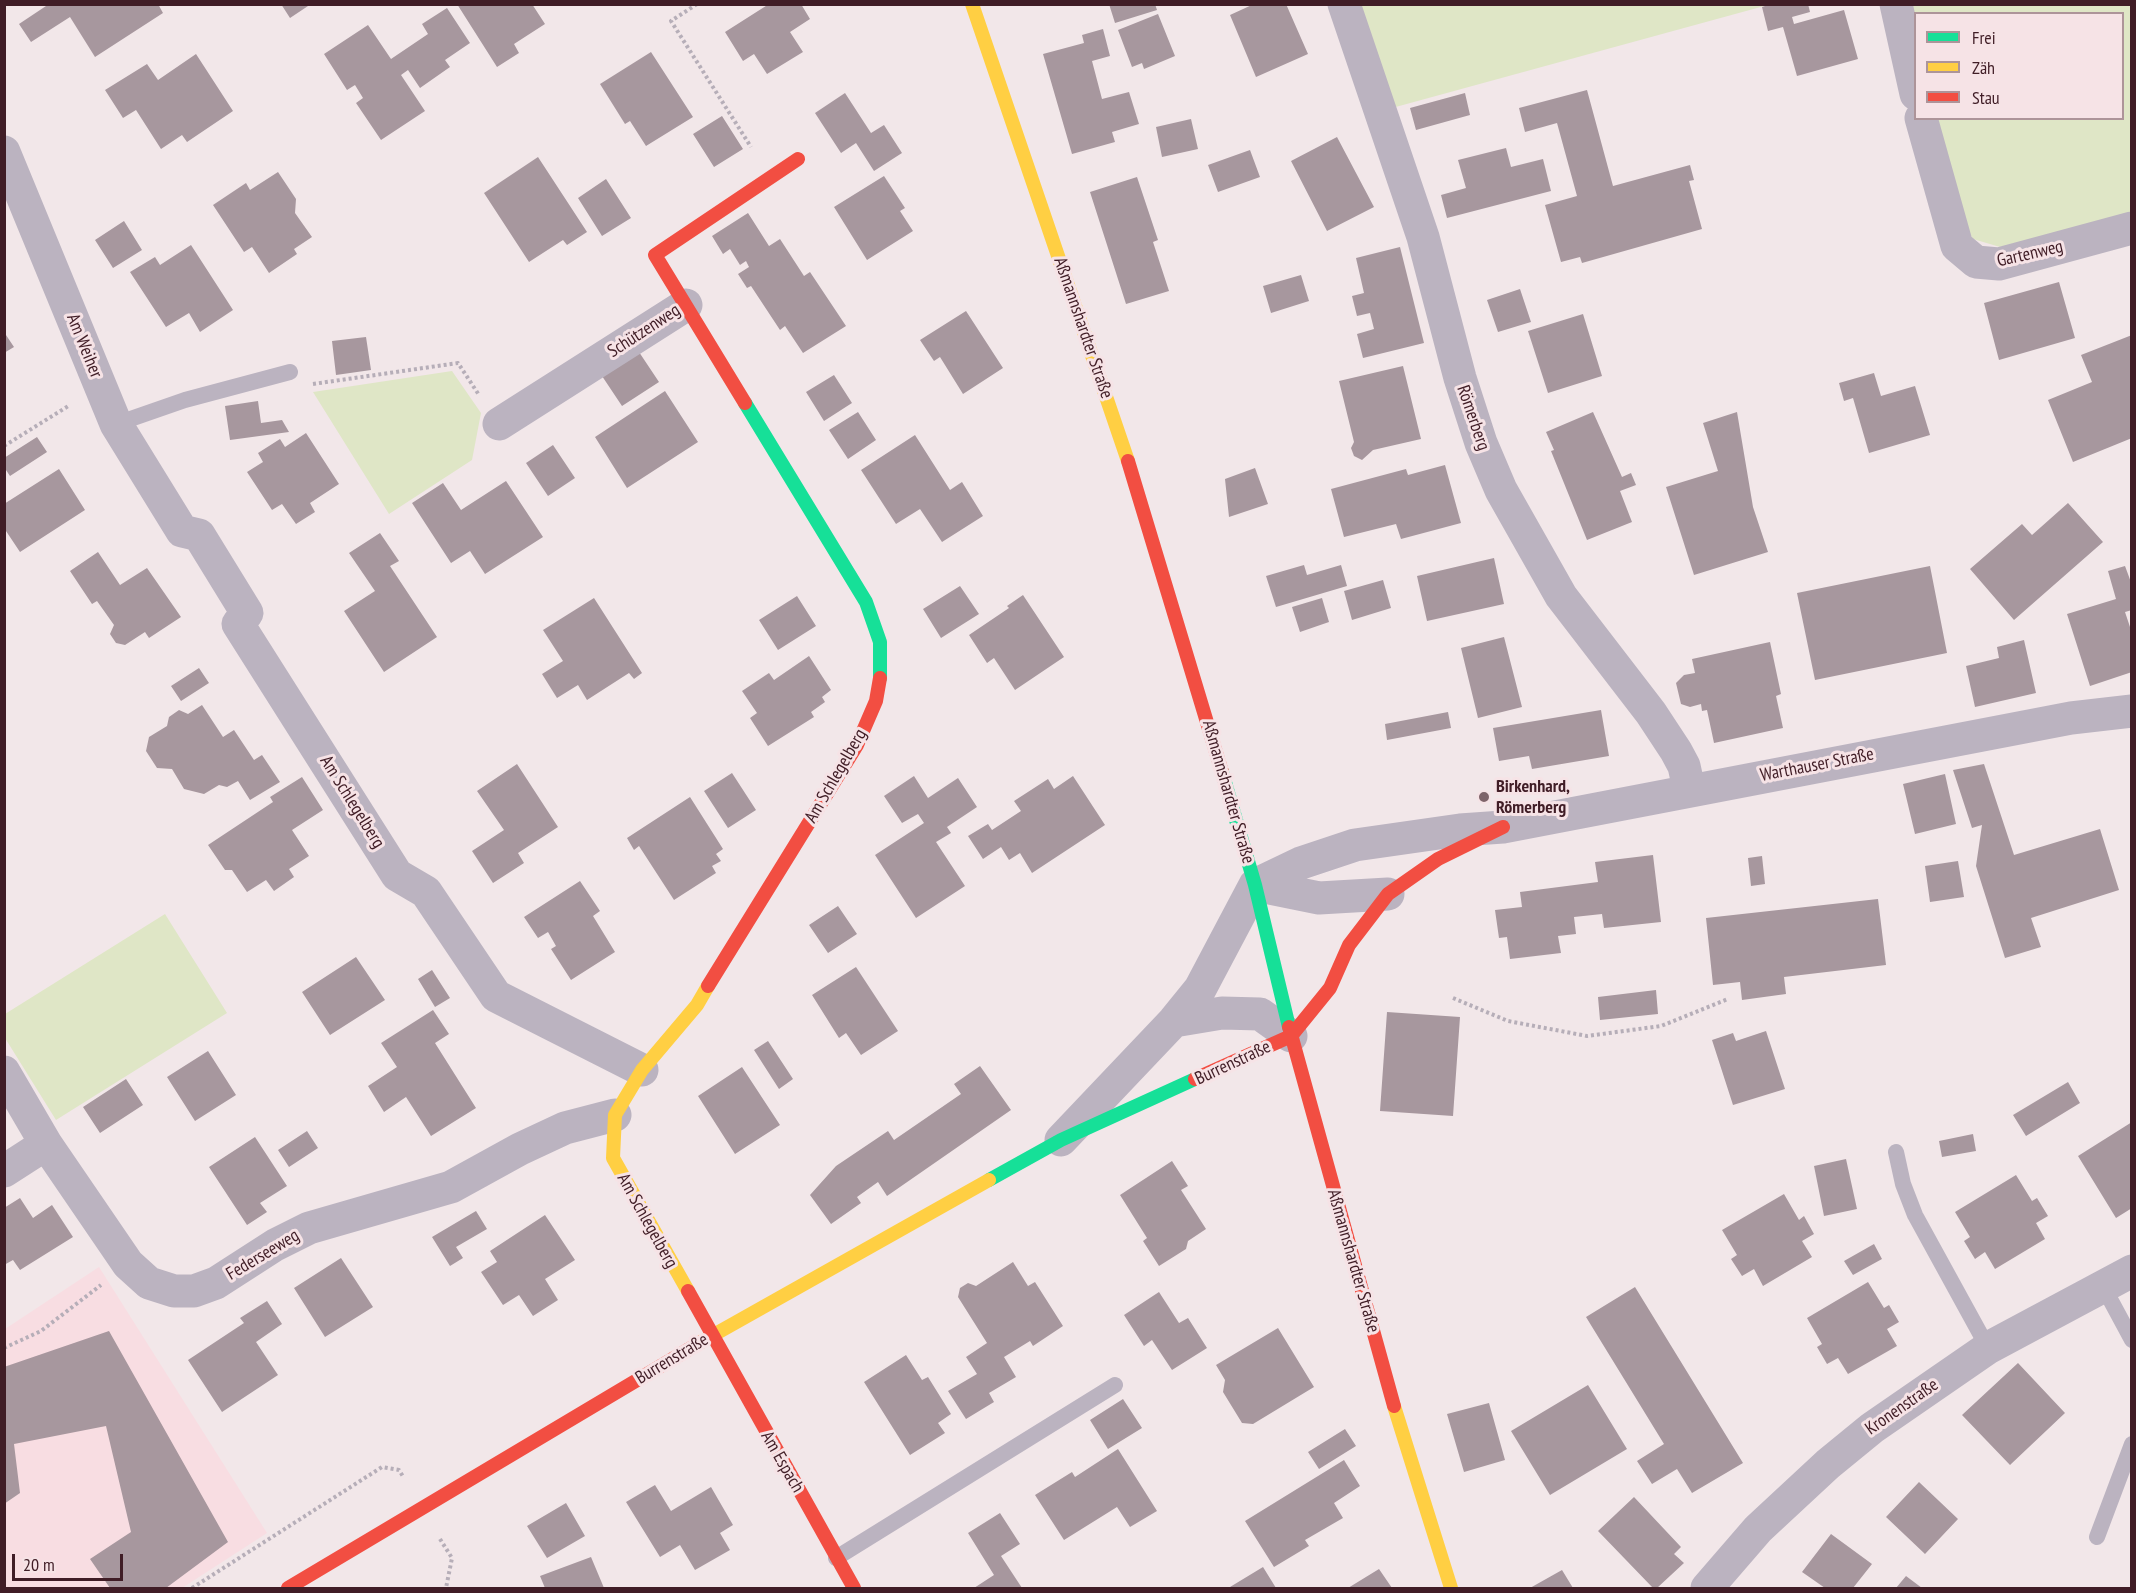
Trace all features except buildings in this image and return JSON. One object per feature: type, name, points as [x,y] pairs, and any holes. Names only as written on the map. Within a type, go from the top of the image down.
[{"type":"street","name":"Aßmannshardter Straße","points":[[972,4],[1125,451],[1171,597],[1255,885],[1291,1036],[1369,1320],[1410,1462],[1451,1588]]},
{"type":"street","name":"Römerberg","points":[[1344,4],[1423,237],[1460,378],[1481,443],[1501,490],[1561,596],[1651,713],[1677,752],[1684,766],[1689,789]]},
{"type":"street","points":[[1896,4],[1914,85]]},
{"type":"street","name":"Gartenweg","points":[[1922,120],[1957,246],[1976,262],[2000,264],[2132,228]]},
{"type":"street","name":"Am Weiher","points":[[4,152],[116,424],[182,531]]},
{"type":"street","name":"Schützenweg","points":[[499,424],[686,305],[655,255],[798,159]]},
{"type":"street","name":"Am Schlegelberg","points":[[686,305],[866,602],[880,642],[881,670],[876,700],[857,745],[697,1005],[642,1070],[615,1115],[613,1158],[711,1336]]},
{"type":"street","name":"Am Schlegelberg","points":[[182,531],[199,535],[247,613],[238,624],[397,875],[426,892],[496,996],[642,1070]]},
{"type":"street","name":"Warthauser Straße","points":[[1255,885],[1301,862],[1355,845],[1503,826],[2071,718],[2132,711]]},
{"type":"street","name":"Warthauser Straße","points":[[1291,1036],[1330,988],[1349,945],[1388,894],[1438,860],[1503,826]]},
{"type":"street","points":[[1255,885],[1319,898],[1388,894]]},
{"type":"street","name":"Burrenstraße","points":[[1061,1140],[1174,1021],[1200,989],[1255,885]]},
{"type":"street","name":"Burrenstraße","points":[[1174,1021],[1222,1013],[1260,1014],[1291,1036]]},
{"type":"street","name":"Burrenstraße","points":[[288,1588],[711,1336],[1061,1140],[1291,1036]]},
{"type":"street","name":"Federseeweg","points":[[4,1072],[46,1144],[128,1264],[149,1284],[174,1291],[194,1291],[216,1284],[275,1245],[309,1228],[451,1187],[520,1149],[565,1128],[615,1115]]},
{"type":"street","points":[[4,1171],[46,1144]]},
{"type":"street","name":"Kronenstraße","points":[[1707,1588],[1758,1529],[1828,1464],[1872,1428],[1988,1348],[2132,1271]]},
{"type":"street","name":"Am Espach","points":[[711,1336],[854,1588]]},
{"type":"lane","points":[[116,424],[185,400],[290,372]]},
{"type":"lane","points":[[1896,1152],[1903,1184],[1915,1215],[1988,1348]]},
{"type":"lane","points":[[2104,1288],[2132,1340]]},
{"type":"lane","points":[[837,1558],[1115,1385]]},
{"type":"lane","points":[[2097,1537],[2132,1444]]},
{"type":"path","points":[[697,4],[671,21],[771,178]]},
{"type":"path","points":[[290,372],[307,385],[458,363],[499,424]]},
{"type":"path","points":[[4,446],[101,386]]},
{"type":"path","points":[[1453,998],[1508,1021],[1587,1036],[1661,1026],[1728,999]]},
{"type":"path","points":[[4,1348],[41,1331],[128,1264]]},
{"type":"path","points":[[192,1588],[382,1467],[399,1470],[452,1558],[446,1588]]},
{"type":"shaded area","points":[[99,1267],[267,1533],[182,1588],[5,1588],[5,1329]]},
{"type":"green space","points":[[1358,4],[1768,5],[1392,108]]},
{"type":"green space","points":[[1907,5],[2131,5],[2131,214],[2000,247],[1973,239],[1958,214],[1932,120],[2124,120],[2124,12],[1914,12],[1914,37]]},
{"type":"green space","points":[[452,371],[481,413],[472,460],[389,514],[313,392]]},
{"type":"green space","points":[[165,914],[227,1013],[56,1120],[5,1038],[5,1014]]},
{"type":"traffic: fast","points":[[745,403],[866,602],[880,642],[880,678]]},
{"type":"traffic: fast","points":[[1222,772],[1255,885],[1289,1027]]},
{"type":"traffic: fast","points":[[989,1180],[1061,1140],[1195,1079]]},
{"type":"traffic: slow","points":[[972,4],[1128,461]]},
{"type":"traffic: slow","points":[[688,1291],[613,1158],[615,1115],[642,1070],[697,1005],[708,986]]},
{"type":"traffic: slow","points":[[701,1342],[989,1180]]},
{"type":"traffic: slow","points":[[1394,1406],[1451,1588]]},
{"type":"traffic: jam","points":[[745,403],[655,255],[798,159]]},
{"type":"traffic: jam","points":[[1128,461],[1222,772]]},
{"type":"traffic: jam","points":[[708,986],[857,745],[876,701],[880,678]]},
{"type":"traffic: jam","points":[[1195,1079],[1291,1036],[1330,988],[1349,945],[1388,894],[1438,859],[1503,827]]},
{"type":"traffic: jam","points":[[1289,1027],[1394,1406]]},
{"type":"traffic: jam","points":[[688,1291],[854,1588]]},
{"type":"traffic: jam","points":[[288,1588],[701,1342]]},
{"type":"place","name":"Birkenhard, Römerberg","points":[[1484,797]]}]
